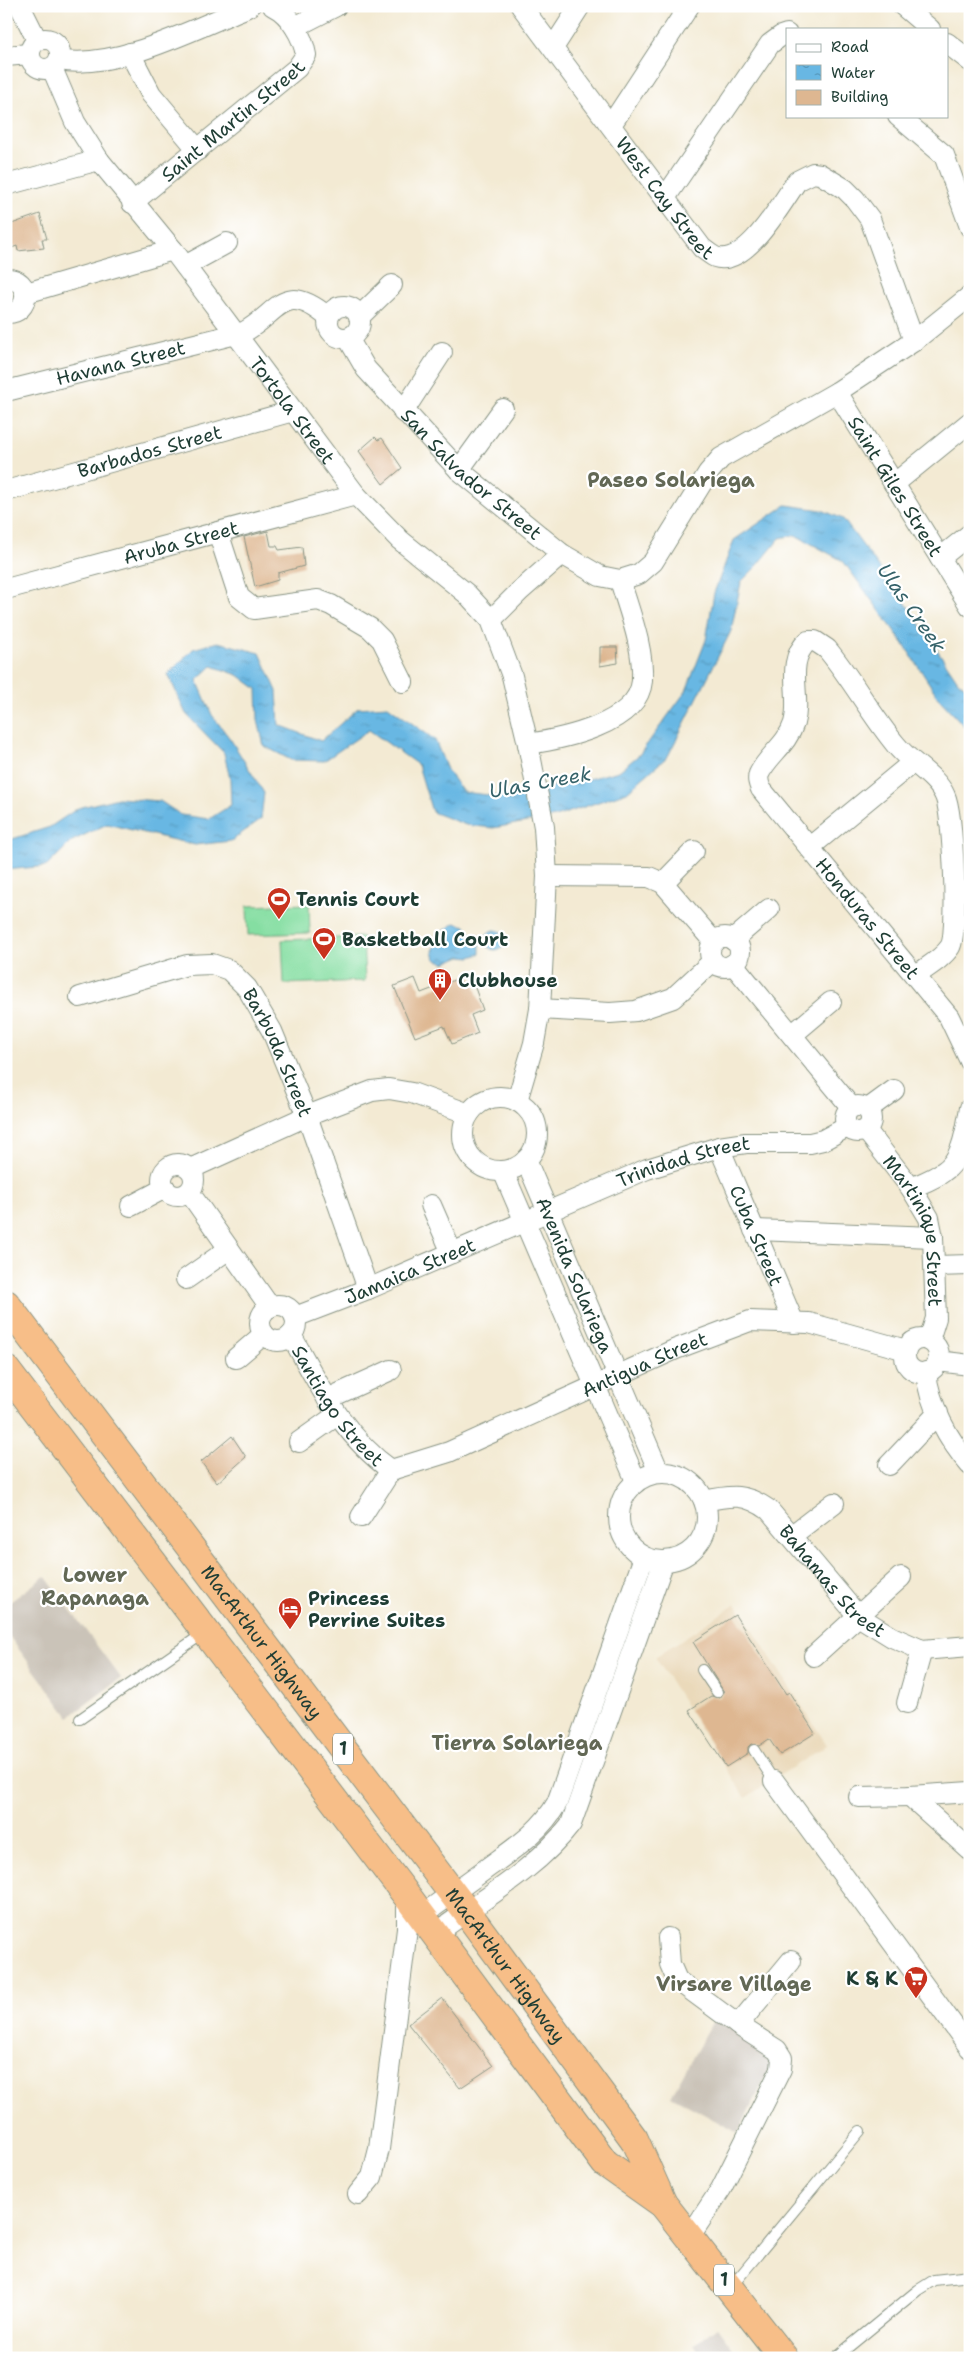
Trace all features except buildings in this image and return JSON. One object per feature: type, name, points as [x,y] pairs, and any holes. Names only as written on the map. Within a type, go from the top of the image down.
[{"type":"highway","name":"MacArthur Highway","points":[[6,1304],[459,1902],[634,2139],[664,2204],[784,2358]]},
{"type":"highway","name":"MacArthur Highway","points":[[6,1370],[421,1916],[605,2163],[664,2204]]},
{"type":"street","points":[[20,6],[33,47],[30,59],[37,68],[47,69],[56,64],[90,62],[130,53],[250,6]]},
{"type":"street","points":[[273,6],[280,9],[294,26],[336,6]]},
{"type":"street","name":"West Cay Street","points":[[521,6],[702,248],[716,257],[730,257],[741,253],[752,243],[798,181],[813,173],[831,180],[855,199],[870,219],[914,341]]},
{"type":"street","points":[[554,48],[580,6]]},
{"type":"street","points":[[611,125],[689,6]]},
{"type":"street","points":[[903,6],[929,28]]},
{"type":"street","name":"Saint Martin Street","points":[[132,204],[297,68],[306,55],[304,44],[294,26]]},
{"type":"street","points":[[665,198],[770,44],[786,34]]},
{"type":"street","points":[[6,56],[53,40],[60,49],[56,64]]},
{"type":"street","points":[[948,44],[970,61]]},
{"type":"street","points":[[130,53],[151,94],[198,150]]},
{"type":"street","name":"Tortola Street","points":[[56,64],[76,122],[99,160],[132,204],[173,250],[356,495],[400,540],[467,594],[491,620],[512,676],[528,744],[544,827],[547,876],[540,1009],[534,1043],[517,1101]]},
{"type":"street","points":[[900,118],[944,155],[970,228]]},
{"type":"street","points":[[6,185],[99,160]]},
{"type":"street","points":[[185,266],[227,243]]},
{"type":"street","points":[[26,293],[173,250]]},
{"type":"street","points":[[6,279],[20,282],[26,293],[21,308],[16,312],[6,313]]},
{"type":"street","points":[[360,317],[354,308],[344,305],[334,308],[328,317],[329,328],[337,336],[348,338],[353,336],[359,327],[360,317],[392,285]]},
{"type":"street","points":[[528,744],[583,732],[610,720],[631,705],[642,683],[640,656],[620,580],[639,574],[653,562],[708,473],[721,458],[837,392],[914,341],[970,296]]},
{"type":"street","points":[[234,334],[254,326],[281,302],[301,301],[314,305],[328,317]]},
{"type":"street","name":"Havana Street","points":[[6,391],[234,334]]},
{"type":"street","name":"San Salvador Street","points":[[348,338],[358,359],[403,412],[459,470],[562,554],[600,576],[620,580]]},
{"type":"street","points":[[403,412],[442,352]]},
{"type":"street","name":"Saint Giles Street","points":[[837,392],[970,606]]},
{"type":"street","points":[[459,470],[503,409]]},
{"type":"street","name":"Barbados Street","points":[[6,491],[293,411]]},
{"type":"street","points":[[894,484],[970,422]]},
{"type":"street","name":"Aruba Street","points":[[6,588],[356,495]]},
{"type":"street","points":[[218,532],[239,597],[245,604],[254,609],[318,600],[332,605],[370,628],[382,640],[403,682]]},
{"type":"street","points":[[940,558],[970,534]]},
{"type":"street","points":[[491,620],[562,554]]},
{"type":"street","name":"Honduras Street","points":[[912,763],[895,745],[827,649],[815,641],[808,641],[797,658],[796,714],[793,725],[779,751],[759,775],[758,781],[764,795],[810,847],[949,1017],[970,1061]]},
{"type":"street","points":[[810,847],[912,763],[937,782],[950,808],[954,866],[954,930],[952,945],[943,955],[915,976]]},
{"type":"street","points":[[663,883],[694,851]]},
{"type":"street","points":[[547,876],[649,877],[663,883],[720,948],[722,967],[733,964],[792,1035],[859,1108]]},
{"type":"street","points":[[540,1009],[610,1013],[636,1011],[673,998],[720,948],[769,908]]},
{"type":"street","name":"Barbuda Street","points":[[80,997],[187,965],[212,964],[229,970],[247,988],[261,1010],[307,1116],[368,1289]]},
{"type":"street","points":[[792,1035],[831,1002]]},
{"type":"street","points":[[190,1169],[356,1096],[389,1089],[412,1094],[468,1114]]},
{"type":"street","points":[[856,1128],[844,1118],[894,1090]]},
{"type":"street","points":[[496,1097],[517,1101],[527,1108],[534,1117],[537,1128],[535,1146],[526,1160],[515,1168],[503,1171],[491,1170],[480,1166],[468,1153],[463,1136],[468,1114],[476,1106],[496,1097]]},
{"type":"street","points":[[912,1188],[944,1172],[954,1162],[966,1130],[970,1108]]},
{"type":"street","name":"Trinidad Street","points":[[524,1222],[647,1168],[719,1147],[746,1144],[810,1143],[856,1128]]},
{"type":"street","name":"Martinique Street","points":[[856,1128],[912,1188],[929,1218],[933,1237],[936,1318],[929,1340]]},
{"type":"street","name":"Cuba Street","points":[[719,1147],[794,1323]]},
{"type":"street","name":"Avenida Solariega","points":[[526,1160],[659,1472]]},
{"type":"street","points":[[180,1164],[190,1169],[194,1178],[188,1192],[173,1195],[165,1188],[163,1177],[169,1167],[180,1164]]},
{"type":"street","name":"Avenida Solariega","points":[[503,1171],[636,1481]]},
{"type":"street","points":[[131,1206],[165,1188]]},
{"type":"street","points":[[188,1192],[270,1307]]},
{"type":"street","points":[[431,1205],[452,1253]]},
{"type":"street","name":"Jamaica Street","points":[[293,1326],[368,1289],[524,1222]]},
{"type":"street","points":[[754,1230],[933,1237]]},
{"type":"street","points":[[186,1278],[229,1249]]},
{"type":"street","points":[[935,1266],[970,1265]]},
{"type":"street","points":[[276,1305],[287,1307],[293,1326],[286,1339],[274,1340],[264,1334],[260,1322],[261,1316],[270,1307],[276,1305]]},
{"type":"street","name":"Antigua Street","points":[[391,1470],[448,1452],[676,1349],[750,1321],[809,1323],[906,1350]]},
{"type":"street","name":"Santiago Street","points":[[293,1326],[332,1407],[361,1445],[391,1470]]},
{"type":"street","points":[[236,1358],[264,1334]]},
{"type":"street","points":[[970,1365],[932,1367],[915,1371],[907,1362],[906,1350],[918,1339],[929,1340],[938,1349],[932,1367],[929,1392],[956,1449],[970,1465]]},
{"type":"street","points":[[299,1442],[332,1407],[392,1370]]},
{"type":"street","points":[[889,1465],[938,1413]]},
{"type":"street","points":[[362,1517],[391,1470]]},
{"type":"street","points":[[659,1472],[681,1476],[691,1482],[704,1501],[707,1513],[703,1536],[687,1554],[676,1559],[664,1561],[644,1557],[632,1548],[623,1536],[619,1521],[620,1506],[626,1492],[636,1481],[647,1475],[659,1472]]},
{"type":"street","name":"Bahamas Street","points":[[704,1501],[734,1495],[758,1502],[769,1510],[858,1616],[892,1637],[922,1650],[970,1646]]},
{"type":"street","points":[[791,1536],[834,1503]]},
{"type":"street","points":[[459,1902],[544,1824],[557,1804],[644,1557]]},
{"type":"street","points":[[358,2194],[372,2177],[380,2149],[407,1929],[421,1916],[459,1902],[540,1857],[558,1841],[570,1824],[582,1795],[664,1561]]},
{"type":"street","points":[[814,1656],[901,1577]]},
{"type":"street","points":[[907,1703],[922,1650]]},
{"type":"street","points":[[601,1678],[620,1685]]},
{"type":"street","points":[[774,1781],[970,2048]]},
{"type":"street","points":[[563,1788],[582,1795]]},
{"type":"street","points":[[859,1797],[970,1792]]},
{"type":"street","points":[[910,1796],[970,1850]]},
{"type":"street","points":[[668,1938],[670,1964],[677,1980],[738,2025],[777,2050],[782,2063],[721,2189],[690,2236]]},
{"type":"street","points":[[738,2025],[791,1962]]},
{"type":"lane","points":[[80,1720],[205,1632]]},
{"type":"lane","points":[[702,1670],[716,1692]]},
{"type":"lane","points":[[754,1750],[774,1781]]},
{"type":"lane","points":[[730,2288],[860,2131]]},
{"type":"lane","points":[[835,2358],[918,2290],[934,2280],[970,2276]]},
{"type":"shaded area","points":[[45,1576],[121,1678],[69,1717],[6,1632],[6,1605]]},
{"type":"shaded area","points":[[736,1604],[827,1745],[745,1798],[655,1657]]},
{"type":"shaded area","points":[[717,2014],[777,2055],[738,2133],[671,2096]]},
{"type":"shaded area","points":[[717,2327],[734,2350],[725,2358],[704,2358],[694,2345]]},
{"type":"green space","name":"Tennis Court","points":[[309,904],[310,933],[248,935],[247,906]]},
{"type":"green space","name":"Basketball Court","points":[[363,937],[365,981],[284,984],[282,940]]},
{"type":"water","points":[[786,505],[822,510],[843,519],[907,605],[958,681],[970,691],[970,732],[940,700],[901,640],[843,561],[795,535],[780,538],[741,582],[731,631],[668,756],[627,792],[555,817],[493,828],[466,825],[432,812],[418,765],[369,730],[324,761],[291,760],[264,746],[258,720],[257,689],[238,675],[212,666],[197,680],[212,715],[231,740],[264,793],[261,819],[231,841],[195,845],[107,824],[72,841],[47,866],[6,870],[6,841],[50,827],[78,808],[118,798],[160,801],[181,815],[209,819],[231,805],[230,779],[224,753],[186,714],[168,674],[193,649],[218,642],[260,653],[277,691],[279,725],[321,741],[358,708],[388,706],[435,740],[448,772],[463,792],[496,796],[573,783],[619,771],[639,755],[686,691],[706,640],[714,593],[734,540]]},
{"type":"water","points":[[455,923],[466,926],[472,935],[480,936],[480,954],[471,957],[461,956],[445,963],[435,959],[433,951],[441,933]]},
{"type":"water","points":[[495,930],[502,933],[505,940],[502,947],[495,950],[488,947],[485,940],[488,933]]},
{"type":"place","name":"Tennis Court","points":[[279,920]]},
{"type":"place","name":"Basketball Court","points":[[324,960]]},
{"type":"place","name":"Clubhouse","points":[[440,1001]]},
{"type":"place","name":"Princess Perrine Suites","points":[[290,1630]]},
{"type":"place","name":"K & K","points":[[916,1999]]},
{"type":"district","name":"Paseo Solariega","points":[[671,480]]},
{"type":"district","name":"Lower Rapanaga","points":[[95,1586]]},
{"type":"district","name":"Tierra Solariega","points":[[517,1743]]},
{"type":"district","name":"Virsare Village","points":[[734,1984]]},
{"type":"water label","name":"Ulas Creek","points":[[912,608]]},
{"type":"water label","name":"Ulas Creek","points":[[540,782]]}]
